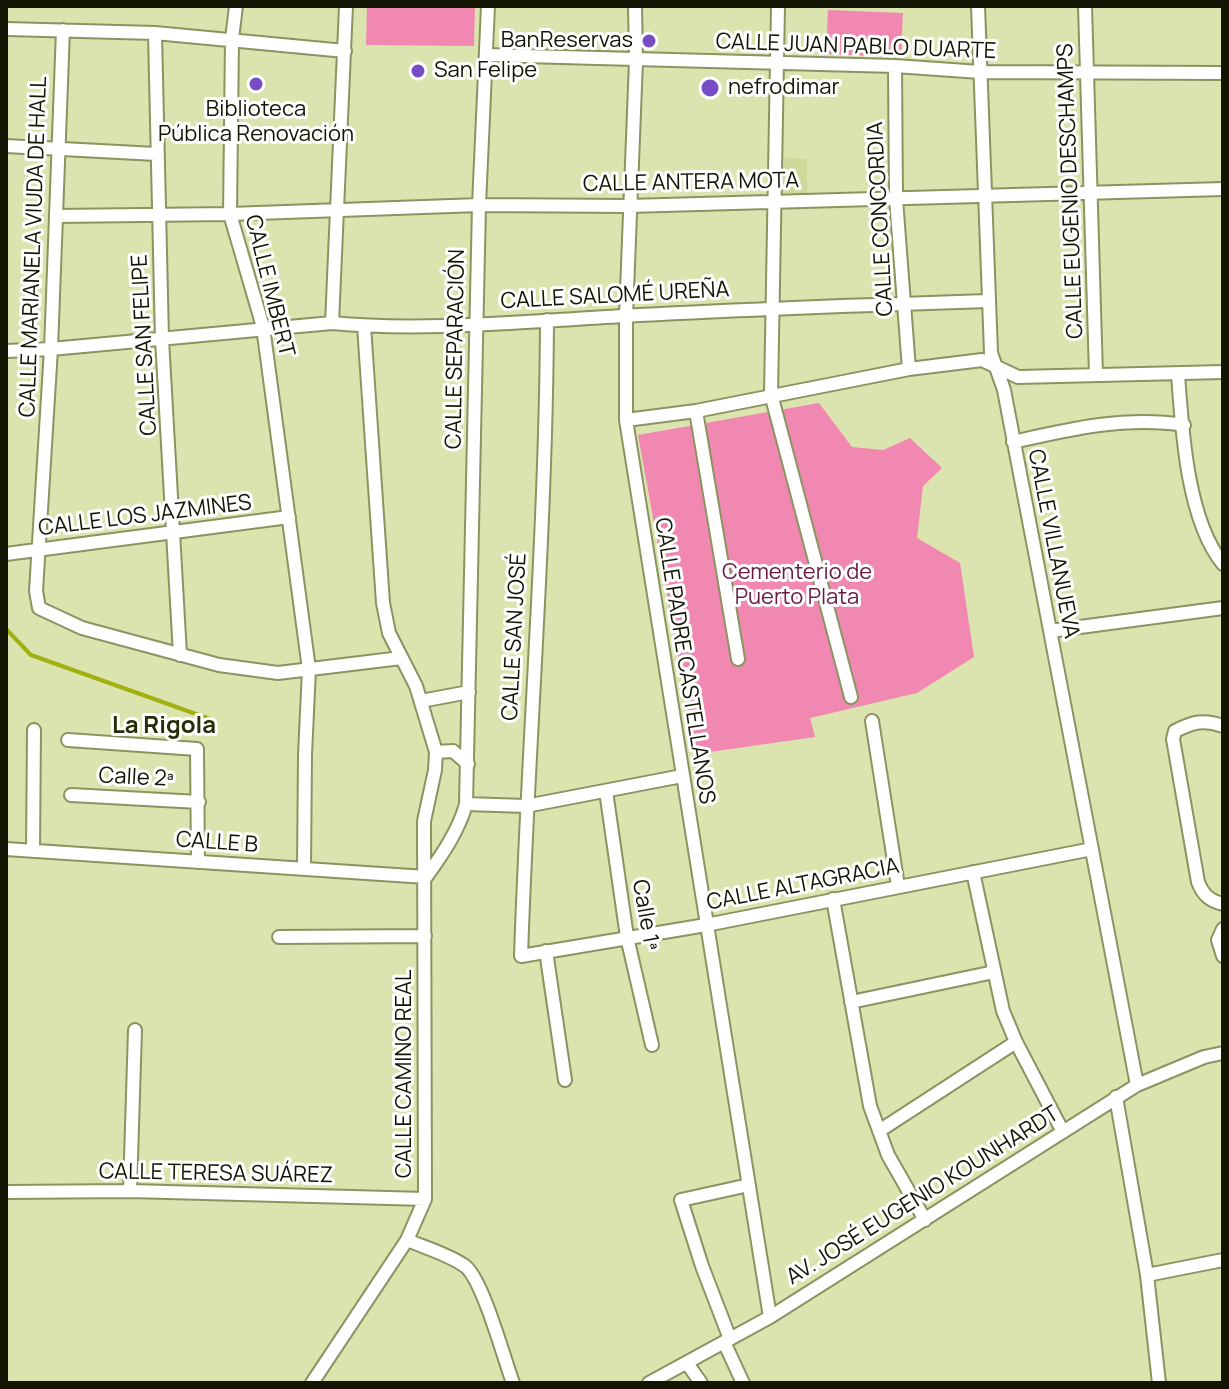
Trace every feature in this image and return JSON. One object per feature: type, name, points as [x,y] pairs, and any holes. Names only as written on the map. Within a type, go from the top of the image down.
[{"type":"street","name":"CALLE IMBERT","points":[[236,6],[232,39],[230,214],[263,327],[309,669],[304,869]]},
{"type":"street","points":[[332,323],[346,6]]},
{"type":"street","name":"CALLE SEPARACIÓN","points":[[466,804],[479,205],[488,6]]},
{"type":"street","name":"CALLE PADRE CASTELLANOS","points":[[635,6],[626,420],[770,1317]]},
{"type":"street","points":[[778,6],[771,394],[851,697]]},
{"type":"street","name":"CALLE VILLANUEVA","points":[[978,6],[991,353],[998,369],[1013,442],[1137,1085]]},
{"type":"street","name":"CALLE EUGENIO DESCHAMPS","points":[[1085,6],[1096,375]]},
{"type":"street","points":[[6,29],[155,33],[345,51]]},
{"type":"street","name":"CALLE MARIANELA VIUDA DE HALL","points":[[63,30],[51,349],[36,591],[39,608],[82,628],[180,655]]},
{"type":"street","name":"CALLE SAN FELIPE","points":[[155,33],[162,339],[180,655]]},
{"type":"street","name":"CALLE JUAN PABLO DUARTE","points":[[487,55],[895,66],[980,72],[1223,73]]},
{"type":"street","name":"CALLE CONCORDIA","points":[[895,66],[896,199],[909,369]]},
{"type":"street","points":[[6,146],[156,154]]},
{"type":"street","name":"CALLE ANTERA MOTA","points":[[56,216],[230,214],[479,205],[629,206],[1223,189]]},
{"type":"street","name":"CALLE SALOMÉ UREÑA","points":[[6,351],[332,323],[364,326],[477,323],[773,307],[988,301]]},
{"type":"street","name":"CALLE SAN JOSÉ","points":[[521,956],[546,411],[547,320]]},
{"type":"street","points":[[364,326],[383,603],[389,633],[421,701],[436,752],[453,751],[468,764]]},
{"type":"street","points":[[626,420],[696,411],[909,369],[982,360],[1018,377],[1223,372]]},
{"type":"street","points":[[1178,374],[1196,514],[1208,543],[1223,564]]},
{"type":"street","points":[[696,411],[738,659]]},
{"type":"street","points":[[1013,442],[1120,422],[1153,421],[1184,425]]},
{"type":"street","name":"CALLE LOS JAZMINES","points":[[6,554],[289,517]]},
{"type":"street","points":[[1050,631],[1223,608]]},
{"type":"street","points":[[180,655],[219,665],[278,673],[401,658]]},
{"type":"street","points":[[421,701],[469,692]]},
{"type":"street","points":[[872,721],[898,886]]},
{"type":"street","points":[[1223,726],[1207,721],[1194,722],[1175,731],[1173,739],[1198,882],[1202,892],[1213,902],[1223,904]]},
{"type":"street","points":[[33,851],[34,730]]},
{"type":"street","points":[[68,740],[197,749],[198,862]]},
{"type":"street","name":"CALLE CAMINO REAL","points":[[313,1382],[407,1240],[425,1199],[424,821],[436,752]]},
{"type":"street","points":[[426,877],[455,830],[466,804],[526,806],[682,776]]},
{"type":"street","name":"Calle 1ª","points":[[606,791],[627,937],[652,1045]]},
{"type":"street","name":"Calle 2ª","points":[[71,795],[199,802]]},
{"type":"street","name":"CALLE B","points":[[6,849],[426,877]]},
{"type":"street","name":"CALLE ALTAGRACIA","points":[[521,956],[706,925],[1092,849]]},
{"type":"street","points":[[973,872],[1003,1011],[1063,1132]]},
{"type":"street","points":[[833,899],[870,1106],[888,1155],[925,1220]]},
{"type":"street","points":[[1223,929],[1218,940],[1223,956]]},
{"type":"street","points":[[279,937],[425,936]]},
{"type":"street","points":[[546,951],[565,1080]]},
{"type":"street","points":[[851,1002],[994,972]]},
{"type":"street","points":[[130,1191],[135,1030]]},
{"type":"street","points":[[879,1131],[1016,1042]]},
{"type":"street","name":"AV. JOSÉ EUGENIO KOUNHARDT","points":[[649,1383],[770,1317],[1116,1097],[1204,1057],[1223,1053]]},
{"type":"street","points":[[1116,1097],[1147,1275],[1159,1383]]},
{"type":"street","points":[[743,1383],[681,1200],[749,1185]]},
{"type":"street","name":"CALLE TERESA SUÁREZ","points":[[6,1192],[130,1191],[425,1199]]},
{"type":"street","points":[[407,1240],[450,1257],[468,1268],[482,1296],[513,1383]]},
{"type":"street","points":[[1147,1275],[1223,1260]]},
{"type":"street","points":[[687,1363],[701,1383]]},
{"type":"shaded area","points":[[784,157],[807,159],[807,193],[782,193]]},
{"type":"green space","points":[[367,6],[475,6],[474,46],[366,45]]},
{"type":"green space","points":[[828,10],[903,13],[901,57],[826,54]]},
{"type":"green space","name":"Cementerio de Puerto Plata","points":[[819,403],[852,447],[883,450],[910,438],[942,468],[923,486],[917,538],[960,563],[974,657],[917,693],[810,718],[815,737],[696,754],[638,435]]},
{"type":"waterway","points":[[6,629],[31,655],[210,719]]},
{"type":"place","name":"BanReservas","points":[[649,41]]},
{"type":"place","name":"San Felipe","points":[[418,71]]},
{"type":"place","name":"Biblioteca Pública Renovación","points":[[256,84]]},
{"type":"place","name":"nefrodimar","points":[[710,88]]},
{"type":"district","name":"La Rigola","points":[[164,726]]}]
